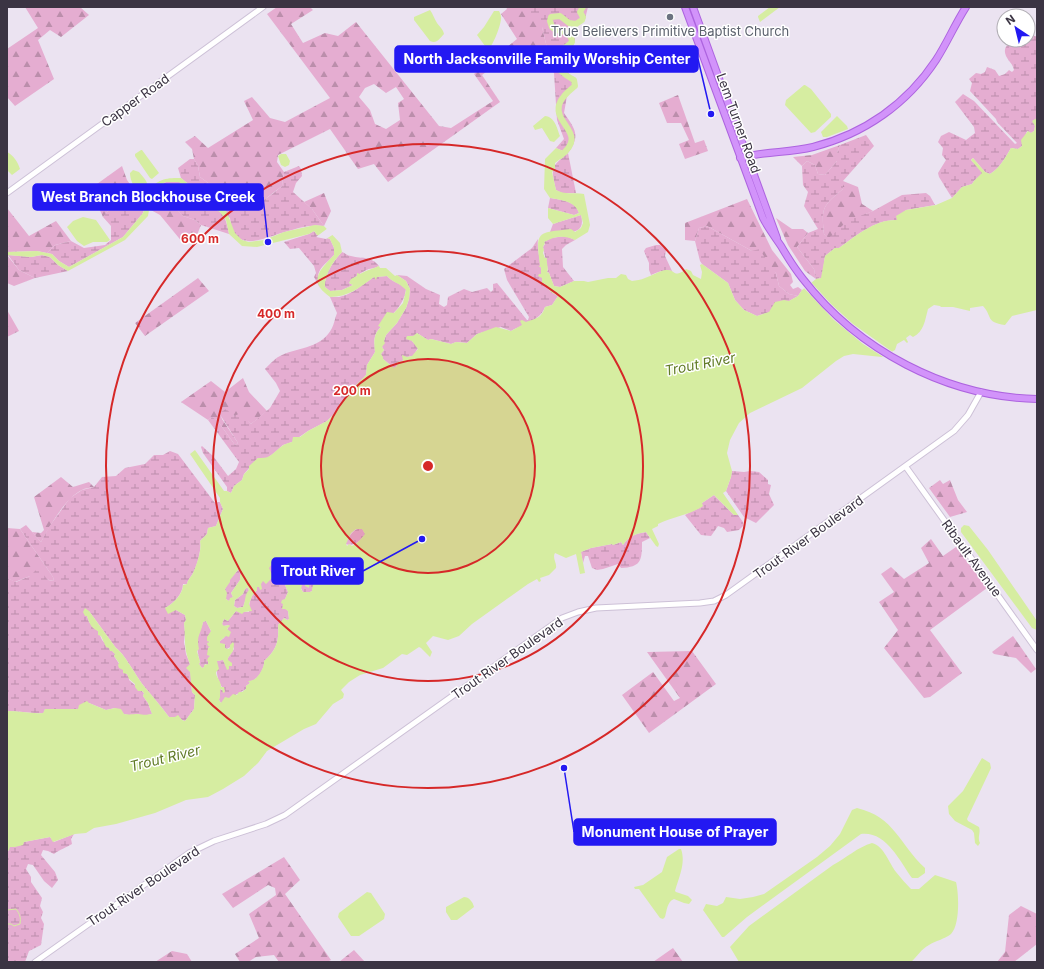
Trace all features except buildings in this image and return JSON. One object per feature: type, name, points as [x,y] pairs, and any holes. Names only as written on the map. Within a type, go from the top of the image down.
[{"type":"main road","name":"Lem Turner Road","points":[[685,7],[763,218],[769,230],[803,279],[824,303],[859,335],[892,357],[934,378],[982,392],[1037,399]]},
{"type":"main road","name":"Lem Turner Road","points":[[693,7],[779,243]]},
{"type":"main road","points":[[740,158],[765,153],[802,150],[830,142],[853,133],[878,119],[905,98],[925,76],[941,53],[966,7]]},
{"type":"street","name":"Capper Road","points":[[7,193],[263,7]]},
{"type":"street","name":"Trout River Boulevard","points":[[35,962],[189,853],[214,840],[266,824],[285,815],[562,618],[578,612],[596,608],[693,604],[721,598],[906,467],[954,431],[968,415],[982,392]]},
{"type":"street","name":"Ribault Avenue","points":[[906,467],[1037,650]]},
{"type":"green space","points":[[25,7],[80,7],[89,15],[61,37],[50,30],[38,40],[54,79],[15,106],[7,97],[7,49],[38,28]]},
{"type":"green space","points":[[277,7],[310,7],[313,10],[291,24],[303,43],[325,33],[338,36],[356,22],[439,126],[451,128],[493,101],[474,74],[517,39],[501,14],[507,9],[506,7],[554,7],[542,27],[547,48],[546,54],[529,59],[520,46],[482,75],[500,102],[388,182],[374,164],[358,169],[330,129],[278,155],[277,162],[284,172],[282,186],[264,200],[253,204],[243,202],[224,203],[222,193],[200,177],[192,149],[185,142],[195,136],[208,148],[253,120],[244,101],[252,97],[270,118],[285,122],[330,98],[267,14]],"holes":[[[374,84],[386,93],[396,87],[404,99],[398,103],[400,120],[386,129],[375,124],[370,110],[359,97],[365,88]]]},
{"type":"green space","points":[[536,7],[588,7],[585,19],[577,26],[568,26],[575,39],[573,47],[558,57],[562,66],[577,82],[576,87],[567,96],[564,113],[575,132],[572,147],[568,153],[556,148],[564,139],[557,120],[554,73],[547,65],[547,48],[542,27],[526,14]]},
{"type":"green space","points":[[1037,37],[1037,118],[1033,121],[1035,126],[1034,131],[1031,133],[1027,131],[1022,146],[1018,149],[1011,148],[999,166],[990,174],[985,172],[973,158],[971,160],[983,173],[972,184],[962,187],[952,198],[938,173],[946,160],[942,155],[943,148],[938,142],[941,136],[949,132],[966,140],[975,133],[974,127],[955,102],[963,94],[974,101],[1015,144],[1017,143],[970,91],[972,83],[969,79],[976,73],[981,74],[985,72],[987,67],[995,70],[999,76],[1005,74],[1009,70],[1012,72],[1014,70],[1006,56],[1006,48],[1036,48]]},
{"type":"green space","points":[[678,95],[695,143],[704,140],[708,151],[685,159],[679,144],[689,140],[681,123],[667,123],[659,103]]},
{"type":"green space","points":[[866,135],[874,146],[843,181],[843,189],[827,204],[823,212],[824,234],[829,238],[843,225],[854,218],[873,211],[902,195],[926,193],[930,196],[935,205],[906,210],[898,220],[890,220],[874,225],[839,248],[835,248],[825,256],[822,278],[816,279],[814,269],[797,247],[808,233],[818,229],[804,206],[808,192],[803,185],[802,166],[807,161],[815,165],[818,174],[825,175],[837,161],[837,153],[840,145]]},
{"type":"green space","points":[[840,145],[837,153],[837,161],[825,175],[818,174],[815,165],[807,161],[802,166],[793,157],[812,155]]},
{"type":"green space","points":[[568,153],[576,193],[562,193],[556,190],[554,183],[553,169],[555,165]]},
{"type":"green space","points":[[190,159],[194,159],[198,166],[200,177],[222,193],[224,203],[231,204],[239,198],[244,202],[256,203],[267,198],[282,186],[284,172],[299,166],[302,176],[296,183],[293,192],[312,209],[324,226],[304,227],[259,240],[243,240],[237,237],[230,218],[181,178],[178,168]]},
{"type":"green space","points":[[122,166],[127,180],[132,187],[122,188],[117,200],[103,217],[90,189]]},
{"type":"green space","points":[[843,181],[858,187],[862,204],[873,211],[850,222],[829,239],[824,234],[823,212],[831,199],[843,189]]},
{"type":"green space","points":[[166,182],[180,182],[201,201],[220,212],[225,219],[229,234],[201,225],[195,220],[183,216],[173,205],[159,204],[149,209],[153,193]]},
{"type":"green space","points":[[132,187],[141,199],[147,198],[143,213],[123,237],[69,267],[59,261],[52,254],[47,253],[55,245],[71,241],[84,248],[105,245],[111,240],[111,226],[103,217],[117,200],[122,188]]},
{"type":"green space","points":[[324,193],[331,211],[324,226],[312,209],[304,202]]},
{"type":"green space","points":[[550,198],[563,200],[575,206],[579,213],[574,215],[548,208]]},
{"type":"green space","points":[[747,199],[772,250],[791,274],[793,282],[790,285],[793,289],[798,287],[802,290],[798,296],[789,294],[779,286],[776,273],[752,251],[707,226],[699,228],[695,241],[685,240],[685,223]]},
{"type":"green space","points":[[159,204],[173,205],[183,216],[195,220],[201,225],[197,235],[188,243],[183,243],[160,215],[149,209]]},
{"type":"green space","points":[[7,208],[29,236],[56,221],[71,241],[55,245],[47,253],[37,251],[7,252]]},
{"type":"green space","points":[[581,215],[581,227],[578,230],[573,232],[550,232],[553,224]]},
{"type":"green space","points":[[776,218],[792,229],[803,229],[808,233],[797,247],[814,269],[816,279],[805,271],[788,245]]},
{"type":"green space","points":[[707,226],[752,251],[759,249],[776,273],[779,286],[789,294],[798,296],[770,312],[757,316],[744,310],[735,300],[728,283],[700,261],[695,241],[699,228]]},
{"type":"green space","points":[[314,231],[317,235],[330,239],[334,248],[334,255],[320,270],[318,282],[320,288],[314,277],[316,273],[314,266],[299,248],[290,249],[284,242]]},
{"type":"green space","points":[[566,236],[575,240],[562,249],[563,267],[574,281],[560,287],[554,286],[549,273],[547,272],[548,270],[543,247],[545,244],[544,242],[551,238]]},
{"type":"green space","points":[[538,239],[538,250],[543,282],[548,289],[558,296],[552,305],[545,307],[539,316],[531,322],[511,331],[501,327],[477,334],[467,343],[456,342],[451,344],[431,339],[428,340],[417,333],[412,341],[418,348],[413,356],[407,357],[394,368],[383,359],[381,354],[384,350],[382,347],[386,335],[397,323],[406,308],[409,299],[410,289],[406,281],[397,275],[407,276],[426,289],[440,295],[439,304],[444,307],[447,305],[448,297],[464,289],[472,292],[487,288],[491,292],[493,290],[493,284],[497,283],[528,320],[529,317],[507,280],[504,269],[532,248]]},
{"type":"green space","points":[[660,245],[666,250],[665,256],[672,271],[669,270],[651,275],[649,263],[644,251],[646,248]]},
{"type":"green space","points":[[342,252],[350,256],[370,259],[379,266],[367,270],[355,277],[349,283],[353,285],[342,290],[330,291],[325,287],[326,278],[333,263]]},
{"type":"green space","points":[[7,255],[19,270],[35,278],[14,286],[7,283]]},
{"type":"green space","points":[[8,255],[31,257],[42,255],[50,257],[58,265],[68,271],[35,278],[19,270]]},
{"type":"green space","points":[[387,276],[406,289],[405,295],[400,306],[379,326],[381,327],[375,338],[375,352],[367,365],[366,375],[348,393],[338,410],[327,421],[308,431],[292,442],[283,445],[266,459],[258,458],[244,474],[242,480],[234,486],[231,493],[227,491],[227,487],[203,453],[201,447],[202,446],[213,456],[228,476],[236,469],[239,462],[208,420],[212,417],[217,420],[235,445],[238,443],[219,413],[226,409],[234,416],[243,412],[246,413],[247,420],[251,424],[270,408],[280,391],[276,383],[265,369],[280,356],[317,343],[328,335],[337,313],[330,297],[346,295],[374,277]]},
{"type":"green space","points":[[198,278],[209,291],[145,336],[135,323]]},
{"type":"green space","points":[[7,310],[19,331],[7,337]]},
{"type":"green space","points":[[243,378],[249,392],[267,411],[251,424],[248,421],[232,415],[220,413],[222,419],[238,443],[235,445],[217,420],[212,417],[208,420],[181,402],[211,381],[225,392]]},
{"type":"green space","points":[[170,451],[178,454],[215,503],[220,502],[223,509],[216,526],[208,528],[207,534],[200,541],[198,562],[187,584],[183,584],[183,588],[177,598],[165,608],[176,610],[185,615],[184,642],[186,654],[190,664],[192,692],[195,695],[194,709],[185,721],[175,717],[169,717],[143,685],[126,659],[116,648],[89,611],[87,616],[89,622],[98,631],[102,640],[115,654],[114,656],[129,677],[129,680],[144,693],[143,696],[148,703],[152,714],[143,716],[137,714],[132,716],[124,714],[115,708],[106,710],[89,703],[78,709],[45,709],[44,713],[7,711],[7,578],[16,582],[30,576],[38,568],[48,580],[54,581],[53,577],[20,529],[26,525],[41,542],[49,527],[70,498],[82,490],[94,487],[102,477],[116,476],[125,468],[145,464],[154,455],[163,455]]},
{"type":"green space","points":[[732,471],[759,472],[768,480],[768,484],[771,485],[769,494],[774,505],[756,523],[744,517],[726,491]]},
{"type":"green space","points":[[61,477],[73,487],[89,482],[94,487],[83,489],[70,499],[58,513],[41,542],[32,532],[41,533],[44,530],[34,497]]},
{"type":"green space","points":[[940,480],[943,484],[950,480],[958,500],[967,512],[950,517],[929,488]]},
{"type":"green space","points":[[714,495],[734,515],[738,515],[743,522],[743,526],[739,530],[727,532],[724,528],[718,526],[711,536],[701,535],[685,515],[702,506],[702,503]]},
{"type":"green space","points":[[7,528],[20,529],[53,577],[54,581],[30,576],[15,582],[7,578]]},
{"type":"green space","points":[[362,528],[365,534],[361,539],[351,545],[345,544],[354,531]]},
{"type":"green space","points":[[646,532],[650,538],[642,542],[641,558],[639,562],[633,566],[621,568],[618,564],[597,570],[592,568],[588,556],[585,556],[583,563],[581,552],[591,548],[613,545],[621,542],[623,545],[633,536]]},
{"type":"green space","points":[[931,539],[943,556],[956,547],[987,588],[930,630],[962,673],[930,697],[924,698],[884,648],[898,630],[879,602],[894,592],[881,574],[891,567],[904,579],[929,563],[921,548]]},
{"type":"green space","points":[[300,558],[303,560],[306,569],[304,575],[307,581],[311,580],[315,582],[312,591],[303,592],[298,585],[300,581],[298,580],[285,585],[288,592],[283,604],[288,611],[289,619],[283,619],[278,625],[277,641],[272,653],[264,661],[264,666],[257,678],[249,681],[250,683],[246,686],[246,689],[221,703],[219,700],[220,689],[225,691],[220,684],[218,677],[217,661],[223,660],[227,668],[228,658],[234,649],[233,646],[226,649],[220,644],[220,641],[224,638],[229,625],[223,626],[222,624],[224,619],[228,621],[236,611],[249,612],[251,597],[257,590],[257,587],[259,587],[272,559],[285,560],[296,566],[296,561]]},
{"type":"green space","points":[[238,570],[242,570],[242,574],[240,575],[240,580],[231,593],[233,597],[229,601],[226,599],[225,589],[229,580]]},
{"type":"green space","points":[[247,587],[249,590],[243,607],[237,608],[234,606],[235,600],[243,594]]},
{"type":"green space","points":[[206,621],[211,631],[209,641],[210,647],[208,648],[210,656],[208,666],[205,664],[202,668],[199,664],[197,641],[203,622]]},
{"type":"green space","points":[[1013,636],[1036,669],[1031,673],[1016,658],[994,654],[992,652]]},
{"type":"green space","points":[[692,651],[716,684],[649,733],[622,695],[653,672],[674,701],[680,698],[647,652]]},
{"type":"green space","points":[[74,834],[71,839],[72,844],[54,854],[43,850],[41,855],[55,872],[58,880],[52,888],[44,881],[33,865],[28,864],[26,869],[31,877],[31,882],[42,898],[40,906],[43,912],[41,918],[44,924],[41,945],[29,951],[25,962],[7,962],[7,852],[9,850],[9,846],[50,837],[54,842]]},
{"type":"green space","points":[[284,857],[300,880],[285,894],[331,960],[327,962],[279,962],[274,955],[256,957],[248,962],[240,962],[235,954],[259,938],[249,914],[276,895],[275,888],[268,885],[233,908],[222,894]]},
{"type":"green space","points":[[1021,906],[1037,914],[1037,944],[1014,962],[997,962],[1005,952],[1009,915]]},
{"type":"green space","points":[[673,948],[683,962],[653,962]]},
{"type":"green space","points":[[354,950],[365,962],[339,962]]},
{"type":"green space","points":[[172,951],[187,954],[192,962],[155,962]]},
{"type":"water","points":[[770,7],[780,7],[760,22],[758,16]]},
{"type":"water","points":[[430,10],[444,34],[434,42],[430,41],[414,20],[414,17]]},
{"type":"water","points":[[494,11],[499,11],[501,20],[495,39],[488,50],[477,35]]},
{"type":"water","points":[[804,85],[811,89],[831,114],[831,117],[815,132],[811,133],[785,105],[786,100]]},
{"type":"water","points":[[545,116],[551,118],[557,126],[560,136],[554,142],[550,141],[542,128],[535,130],[533,126]]},
{"type":"water","points":[[837,116],[848,129],[827,137],[823,137],[821,132]]},
{"type":"water","points":[[1037,118],[1037,310],[1012,316],[1005,325],[992,321],[983,306],[970,308],[970,311],[934,305],[928,309],[924,325],[920,332],[913,337],[910,335],[906,338],[907,343],[904,340],[897,344],[895,350],[882,357],[853,354],[844,356],[802,388],[750,413],[739,423],[730,440],[727,453],[732,471],[726,491],[723,493],[738,515],[734,515],[714,495],[702,503],[703,506],[698,509],[658,524],[658,526],[652,529],[659,544],[658,547],[646,532],[633,536],[623,545],[621,542],[613,545],[591,548],[581,552],[585,573],[580,574],[576,554],[566,558],[555,553],[554,557],[556,568],[549,575],[540,578],[541,581],[539,582],[537,579],[528,584],[472,624],[459,636],[448,640],[433,636],[426,643],[432,652],[430,657],[419,647],[407,655],[402,654],[383,668],[360,675],[349,682],[341,690],[344,694],[343,698],[333,704],[316,724],[304,729],[267,751],[258,763],[244,776],[223,789],[208,797],[186,800],[155,813],[116,824],[94,828],[86,833],[75,834],[53,842],[50,837],[24,842],[23,845],[10,847],[7,852],[7,711],[43,713],[45,709],[78,709],[79,705],[87,701],[106,710],[115,708],[121,709],[124,714],[152,714],[148,703],[143,696],[144,693],[142,691],[138,691],[135,684],[129,679],[127,674],[123,673],[123,670],[119,668],[119,663],[114,656],[115,654],[106,647],[101,636],[98,635],[98,631],[92,627],[87,616],[85,616],[83,612],[85,608],[89,611],[116,648],[126,659],[143,685],[169,717],[175,717],[178,715],[185,721],[194,709],[195,695],[192,692],[190,672],[186,668],[190,664],[186,653],[185,644],[184,623],[186,620],[185,615],[176,610],[168,614],[165,608],[177,598],[183,588],[183,585],[187,584],[198,561],[200,541],[207,534],[208,528],[216,526],[223,509],[220,498],[190,454],[195,450],[224,491],[231,493],[234,486],[242,480],[244,474],[249,469],[249,466],[258,458],[266,458],[283,445],[292,442],[293,437],[300,437],[327,421],[338,410],[348,393],[366,375],[367,365],[375,352],[375,336],[381,327],[378,326],[387,312],[394,313],[403,303],[406,290],[387,276],[377,277],[376,280],[374,277],[348,294],[330,297],[323,291],[317,281],[318,276],[324,266],[334,255],[334,248],[330,239],[317,235],[314,231],[309,234],[257,247],[242,246],[229,234],[226,220],[220,212],[201,201],[179,182],[166,182],[158,186],[152,193],[148,216],[125,240],[68,271],[58,265],[50,257],[42,255],[31,257],[7,255],[7,252],[37,251],[52,254],[59,261],[69,267],[123,237],[143,213],[145,207],[142,203],[156,183],[168,179],[181,178],[198,192],[225,208],[235,233],[242,240],[249,242],[264,240],[284,232],[315,225],[324,226],[340,243],[342,252],[333,263],[326,278],[325,287],[330,291],[342,290],[353,285],[349,283],[351,279],[357,276],[357,273],[360,274],[379,266],[380,268],[386,268],[395,276],[397,275],[406,281],[410,289],[406,308],[397,323],[386,335],[384,341],[385,343],[382,347],[384,350],[381,354],[383,359],[394,368],[397,366],[397,362],[403,361],[402,355],[407,357],[412,356],[418,349],[412,341],[406,339],[407,336],[413,336],[417,333],[428,340],[431,339],[451,344],[456,342],[467,343],[477,334],[496,327],[511,331],[522,325],[520,321],[522,320],[526,322],[538,318],[542,314],[545,307],[552,305],[558,296],[551,292],[544,283],[542,283],[542,278],[538,276],[541,274],[541,267],[539,267],[539,239],[541,235],[552,231],[571,229],[575,232],[581,228],[583,223],[581,215],[553,224],[548,218],[548,208],[574,215],[579,213],[571,204],[563,200],[550,198],[544,189],[545,159],[556,148],[568,153],[555,163],[555,169],[552,172],[556,190],[566,193],[584,194],[590,225],[588,232],[575,240],[567,237],[560,237],[552,238],[544,242],[543,253],[545,258],[547,258],[547,272],[549,273],[554,286],[560,287],[574,281],[588,282],[616,278],[621,274],[626,275],[628,279],[632,281],[643,279],[666,270],[679,273],[686,269],[701,279],[702,272],[700,265],[702,264],[728,283],[735,300],[744,310],[757,316],[769,312],[775,302],[784,300],[789,301],[798,296],[802,290],[816,279],[821,278],[825,256],[835,248],[839,248],[873,225],[889,220],[897,220],[896,216],[906,210],[936,205],[952,198],[962,187],[972,184],[982,173],[971,160],[973,158],[985,172],[990,174],[994,172],[1011,148],[1018,149],[1022,146],[1021,140],[1028,131],[1031,133],[1034,131],[1035,126],[1032,121]],"holes":[[[356,529],[362,529],[365,534],[356,544],[352,546],[349,544],[347,546],[346,544],[351,533]],[[300,558],[303,560],[305,566],[303,568],[306,570],[304,575],[307,581],[305,586],[309,588],[310,581],[311,580],[314,582],[312,591],[303,592],[301,589],[302,585],[298,584],[302,580],[301,577],[294,582],[290,580],[286,583],[285,585],[288,592],[285,599],[282,600],[281,603],[283,604],[282,609],[288,611],[289,619],[287,620],[284,618],[278,625],[277,641],[272,653],[264,661],[263,668],[258,676],[248,681],[250,683],[246,686],[246,689],[239,692],[237,695],[233,694],[229,698],[225,697],[221,703],[219,700],[220,690],[222,689],[223,693],[225,692],[224,687],[221,687],[216,674],[219,669],[217,661],[223,660],[227,670],[229,669],[229,666],[232,666],[232,663],[228,660],[228,658],[233,651],[234,644],[233,642],[228,649],[225,648],[225,644],[220,643],[220,641],[226,636],[229,637],[231,632],[227,629],[230,626],[229,625],[224,626],[222,624],[224,619],[228,621],[236,611],[242,614],[244,612],[252,611],[249,604],[252,596],[257,590],[257,587],[259,587],[260,590],[262,589],[261,584],[263,581],[266,584],[273,577],[269,568],[273,559],[277,565],[282,564],[284,560],[286,560],[286,564],[292,562],[294,571],[296,570],[296,561]],[[238,570],[241,570],[242,573],[240,575],[240,580],[231,593],[233,597],[230,598],[229,601],[226,599],[227,593],[225,589]],[[247,587],[249,590],[246,594],[243,607],[237,608],[234,606],[235,600],[243,594]],[[206,621],[211,631],[207,637],[207,641],[210,642],[207,643],[210,647],[208,648],[207,655],[210,656],[207,661],[208,665],[204,665],[202,668],[199,664],[200,662],[197,651],[199,649],[198,638],[203,622]]]},
{"type":"water","points":[[141,150],[159,173],[152,179],[135,156],[135,154]]},
{"type":"water","points":[[7,152],[15,159],[20,169],[12,175],[7,170]]},
{"type":"water","points":[[281,154],[286,154],[290,161],[289,165],[285,167],[281,165],[278,156]]},
{"type":"water","points":[[133,170],[139,172],[146,181],[148,187],[146,193],[142,193],[134,186],[130,173]]},
{"type":"water","points":[[83,217],[96,220],[110,240],[107,242],[93,242],[84,246],[77,241],[67,227],[73,221]]},
{"type":"water","points":[[964,525],[969,526],[988,550],[1037,621],[1037,630],[1032,628],[961,532],[961,528]]},
{"type":"water","points":[[982,758],[990,763],[991,768],[967,819],[979,827],[980,843],[978,846],[975,843],[974,833],[972,830],[955,821],[949,814],[948,806],[963,791]]},
{"type":"water","points":[[857,808],[870,812],[880,818],[896,832],[916,859],[925,868],[925,873],[918,878],[912,878],[897,855],[885,842],[870,834],[861,834],[722,937],[703,910],[706,904],[717,906],[723,903],[726,897],[740,899],[764,894],[817,857],[830,846],[840,834],[852,810]]},
{"type":"water","points":[[872,843],[883,851],[896,872],[911,889],[919,889],[935,875],[956,882],[958,894],[957,917],[954,930],[951,934],[926,947],[911,962],[739,962],[730,947],[749,926],[833,865],[857,850]]},
{"type":"water","points":[[681,849],[683,860],[675,891],[688,896],[692,900],[689,904],[674,899],[672,900],[663,919],[660,918],[639,889],[635,889],[634,887],[643,885],[662,872],[667,857]]},
{"type":"water","points":[[367,892],[371,893],[385,914],[384,919],[359,936],[351,936],[338,917],[339,913]]},
{"type":"water","points":[[464,897],[468,898],[473,903],[474,907],[457,920],[451,920],[446,912],[446,907]]},
{"type":"pier","points":[[328,228],[334,234],[326,239],[316,237]]},
{"type":"pier","points":[[810,281],[831,304],[853,324],[894,353],[885,358],[863,344],[834,320],[803,287]]},
{"type":"waterway","points":[[560,156],[568,148],[571,142],[571,135],[561,118],[559,105],[563,97],[575,86],[574,80],[564,74],[552,58],[572,42],[572,39],[569,35],[552,27],[550,21],[551,17],[560,16],[569,23],[576,24],[582,20],[583,17],[580,12],[583,7]]},
{"type":"waterway","points":[[7,910],[16,909],[20,920],[20,924],[14,926],[7,924]]},
{"type":"place","name":"True Believers Primitive Baptist Church","points":[[670,17]]},
{"type":"place","name":"North Jacksonville Family Worship Center","points":[[711,114]]},
{"type":"place","name":"West Branch Blockhouse Creek","points":[[268,242]]},
{"type":"place","name":"Trout River","points":[[422,539]]},
{"type":"place","name":"Monument House of Prayer","points":[[564,768]]}]
